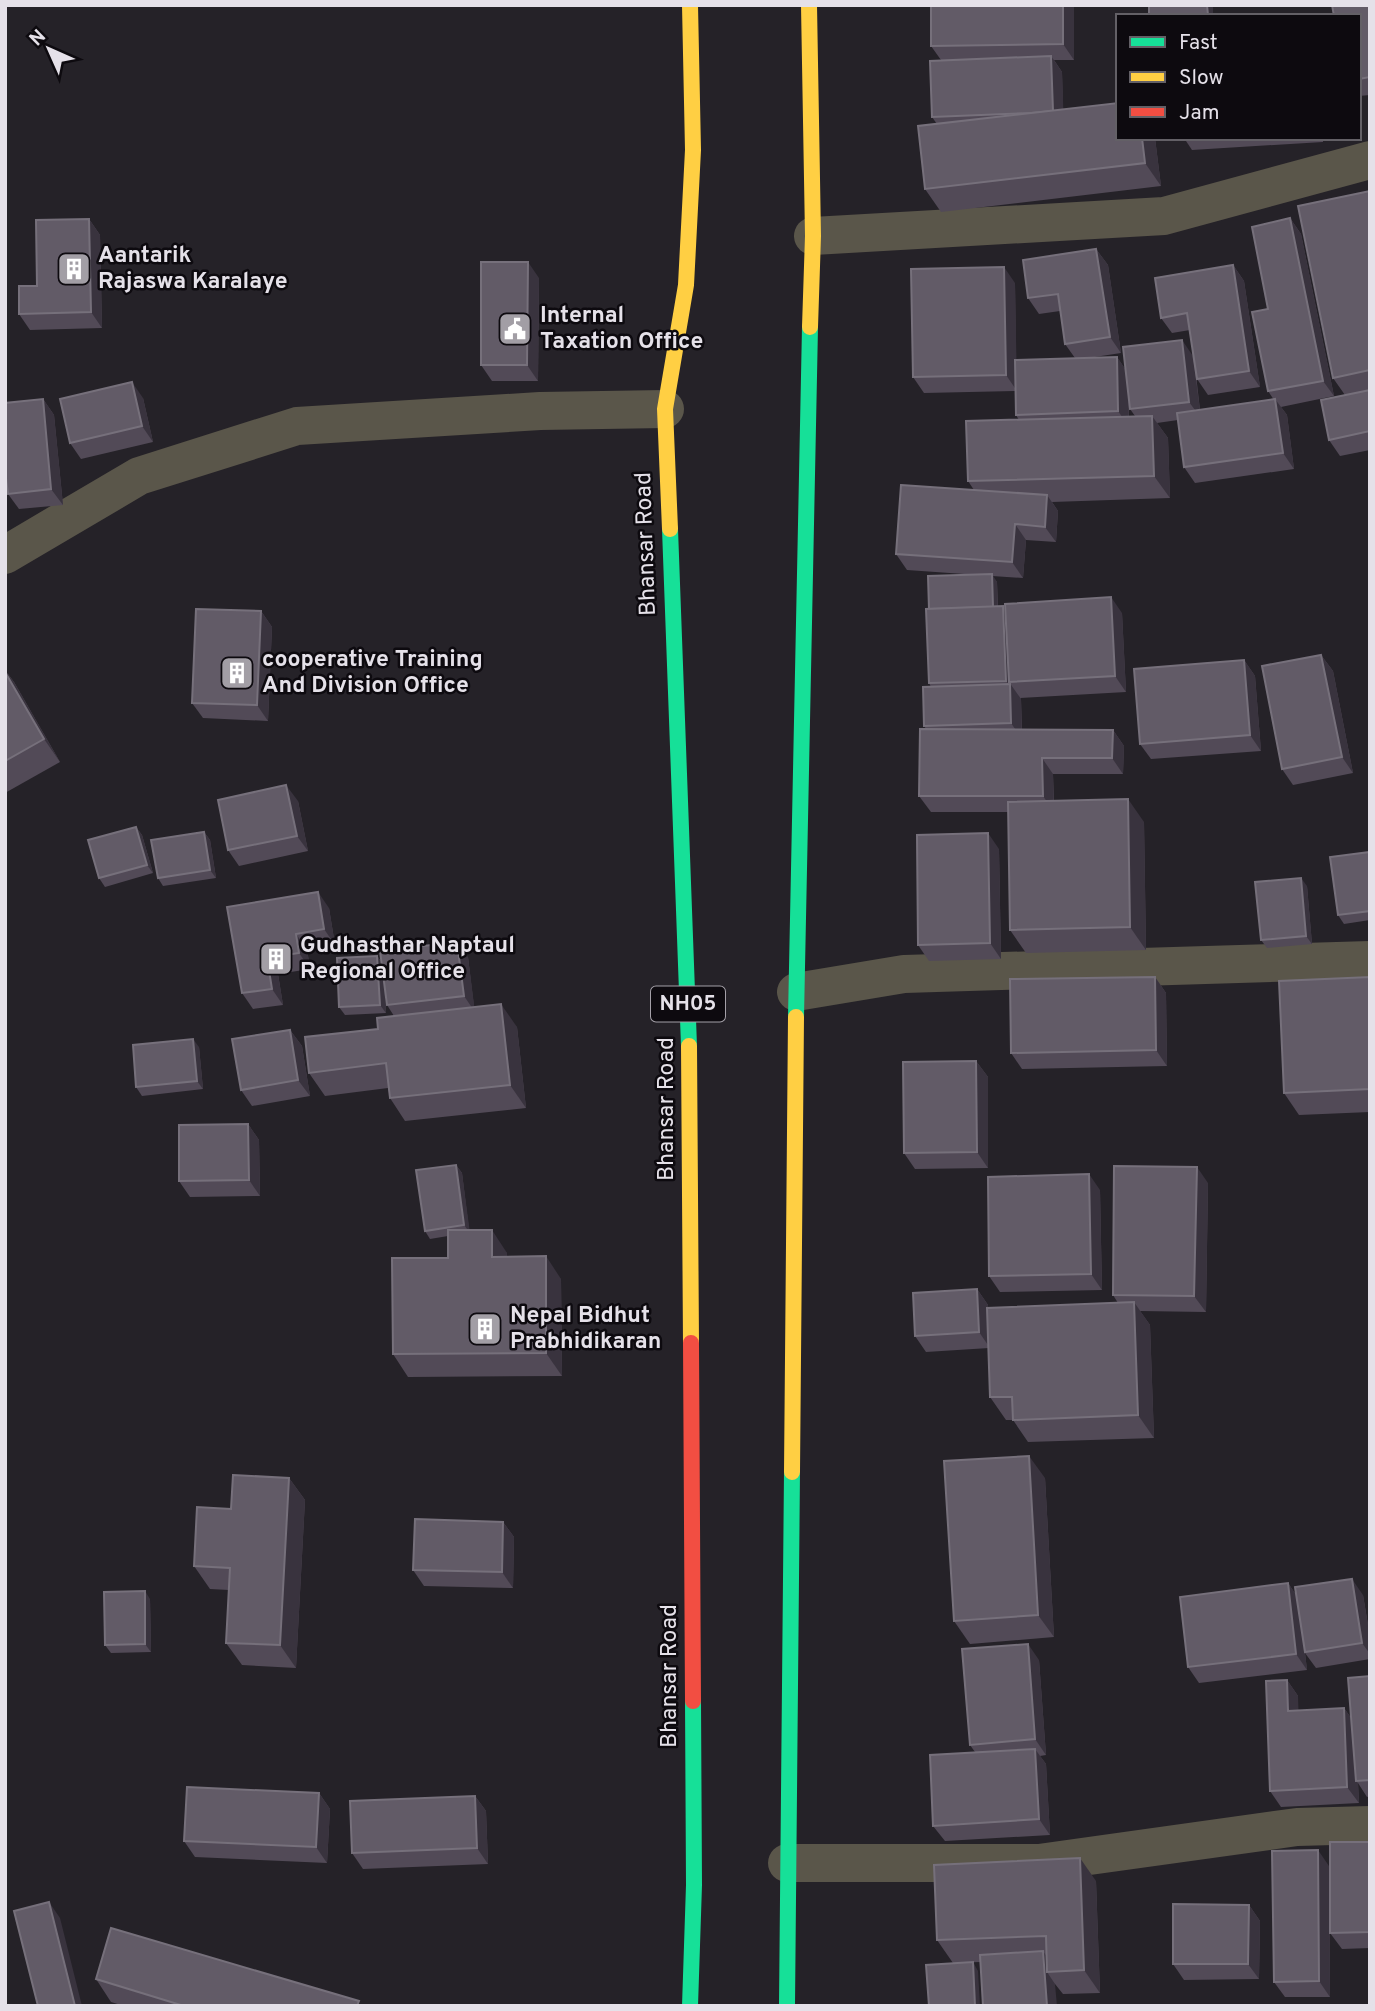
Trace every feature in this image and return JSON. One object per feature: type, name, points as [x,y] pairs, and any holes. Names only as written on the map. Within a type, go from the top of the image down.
[{"type":"highway","name":"Bhansar Road","points":[[690,5],[693,150],[686,285],[665,409],[689,1019],[694,1885],[690,2006]]},
{"type":"highway","points":[[787,2006],[796,992],[806,428],[813,236],[809,5]]},
{"type":"street","points":[[813,236],[1164,216],[1370,160]]},
{"type":"street","points":[[5,555],[139,476],[298,426],[540,411],[665,409]]},
{"type":"street","points":[[796,992],[904,974],[1370,960]]},
{"type":"street","points":[[787,1863],[1039,1863],[1297,1827],[1370,1825]]},
{"type":"building","points":[[931,5],[1063,5],[1063,44],[931,46]]},
{"type":"building","points":[[1149,5],[1207,5],[1208,14],[1149,14]]},
{"type":"building","points":[[1332,5],[1370,5],[1370,77],[1361,79],[1361,14],[1334,14]]},
{"type":"building","points":[[1051,56],[1053,111],[932,117],[930,61]]},
{"type":"building","points":[[1116,103],[1116,140],[1142,140],[1145,163],[925,189],[918,126]]},
{"type":"building","points":[[1370,191],[1370,370],[1333,378],[1298,206]]},
{"type":"building","points":[[1290,218],[1323,381],[1268,391],[1252,312],[1268,309],[1252,227]]},
{"type":"building","name":"Aantarik Rajaswa Karalaye","points":[[89,219],[91,312],[19,314],[19,286],[37,286],[36,220]]},
{"type":"building","points":[[1096,249],[1110,337],[1065,344],[1058,294],[1028,298],[1023,260]]},
{"type":"building","name":"Internal Taxation Office","points":[[481,262],[528,262],[527,365],[481,365]]},
{"type":"building","points":[[1233,265],[1249,371],[1197,379],[1187,313],[1161,318],[1155,278]]},
{"type":"building","points":[[1004,267],[1006,375],[913,377],[911,269]]},
{"type":"building","points":[[1182,340],[1189,402],[1130,409],[1123,347]]},
{"type":"building","points":[[1117,357],[1118,411],[1016,415],[1015,360]]},
{"type":"building","points":[[132,382],[142,426],[70,443],[60,399]]},
{"type":"building","points":[[1370,390],[1370,431],[1329,440],[1321,400]]},
{"type":"building","points":[[43,399],[51,489],[8,494],[5,470],[5,403]]},
{"type":"building","points":[[1275,399],[1283,453],[1184,467],[1177,413]]},
{"type":"building","points":[[1152,416],[1154,476],[968,481],[966,421]]},
{"type":"building","points":[[901,485],[1047,495],[1045,527],[1015,524],[1012,562],[896,554]]},
{"type":"building","points":[[992,574],[993,607],[929,609],[928,576]]},
{"type":"building","points":[[1111,597],[1115,676],[1009,682],[1005,604]]},
{"type":"building","points":[[1003,606],[1006,681],[929,683],[926,609]]},
{"type":"building","name":"cooperative Training And Division Office","points":[[196,609],[261,611],[257,705],[192,703]]},
{"type":"building","points":[[1321,655],[1342,757],[1282,769],[1262,666]]},
{"type":"building","points":[[1244,660],[1250,735],[1140,744],[1134,669]]},
{"type":"building","points":[[5,672],[44,739],[5,761]]},
{"type":"building","points":[[1010,684],[1011,723],[924,726],[923,687]]},
{"type":"building","points":[[920,729],[1113,730],[1112,758],[1042,758],[1043,796],[919,796]]},
{"type":"building","points":[[286,785],[297,836],[228,850],[218,800]]},
{"type":"building","points":[[1128,799],[1130,927],[1010,930],[1008,802]]},
{"type":"building","points":[[136,827],[147,865],[99,878],[88,840]]},
{"type":"building","points":[[204,832],[210,870],[158,878],[151,840]]},
{"type":"building","points":[[988,833],[990,943],[918,945],[917,835]]},
{"type":"building","points":[[1370,852],[1370,911],[1338,915],[1330,857]]},
{"type":"building","points":[[1301,878],[1306,936],[1261,940],[1255,882]]},
{"type":"building","name":"Gudhasthar Naptaul Regional Office","points":[[318,892],[324,929],[296,934],[299,953],[267,958],[272,989],[242,993],[227,907]]},
{"type":"building","points":[[457,942],[464,996],[387,1005],[380,951]]},
{"type":"building","points":[[377,956],[380,1005],[339,1007],[337,958]]},
{"type":"building","points":[[1155,977],[1156,1050],[1011,1053],[1010,979]]},
{"type":"building","points":[[1370,977],[1370,1089],[1284,1093],[1279,981]]},
{"type":"building","points":[[501,1004],[510,1085],[390,1098],[386,1063],[309,1073],[305,1037],[378,1029],[377,1018]]},
{"type":"building","points":[[290,1030],[298,1080],[241,1090],[232,1039]]},
{"type":"building","points":[[193,1039],[197,1081],[136,1087],[133,1045]]},
{"type":"building","points":[[976,1061],[977,1152],[904,1153],[903,1062]]},
{"type":"building","points":[[248,1124],[249,1180],[179,1181],[179,1125]]},
{"type":"building","points":[[456,1165],[464,1225],[425,1231],[416,1170]]},
{"type":"building","points":[[1114,1166],[1197,1167],[1194,1296],[1113,1295]]},
{"type":"building","points":[[1089,1174],[1091,1274],[989,1276],[988,1177]]},
{"type":"building","name":"Nepal Bidhut Prabhidikaran","points":[[448,1230],[492,1230],[492,1257],[546,1256],[546,1353],[393,1354],[392,1258],[448,1258]]},
{"type":"building","points":[[977,1289],[979,1332],[915,1336],[913,1293]]},
{"type":"building","points":[[1134,1302],[1138,1415],[1013,1420],[1012,1397],[990,1397],[987,1308]]},
{"type":"building","points":[[1029,1456],[1038,1615],[954,1621],[944,1461]]},
{"type":"building","points":[[233,1475],[289,1478],[280,1645],[226,1643],[230,1568],[194,1566],[197,1507],[231,1509]]},
{"type":"building","points":[[415,1519],[503,1522],[502,1572],[413,1570]]},
{"type":"building","points":[[1352,1579],[1362,1643],[1305,1652],[1295,1587]]},
{"type":"building","points":[[1288,1583],[1296,1654],[1188,1667],[1180,1597]]},
{"type":"building","points":[[145,1591],[145,1644],[105,1645],[104,1592]]},
{"type":"building","points":[[1028,1644],[1035,1739],[970,1745],[962,1649]]},
{"type":"building","points":[[1370,1676],[1370,1780],[1356,1781],[1348,1678]]},
{"type":"building","points":[[1287,1680],[1288,1711],[1344,1708],[1347,1787],[1270,1791],[1266,1681]]},
{"type":"building","points":[[1035,1749],[1039,1819],[933,1826],[930,1755]]},
{"type":"building","points":[[187,1787],[319,1793],[316,1847],[184,1841]]},
{"type":"building","points":[[475,1796],[477,1848],[352,1853],[350,1801]]},
{"type":"building","points":[[1330,1842],[1370,1842],[1370,1932],[1330,1933]]},
{"type":"building","points":[[1318,1850],[1319,1981],[1274,1982],[1272,1851]]},
{"type":"building","points":[[1080,1858],[1084,1970],[1047,1972],[1046,1936],[937,1940],[934,1865]]},
{"type":"building","points":[[49,1902],[75,2006],[38,2006],[14,1911]]},
{"type":"building","points":[[1173,1904],[1249,1905],[1248,1964],[1173,1964]]},
{"type":"building","points":[[111,1928],[359,2001],[357,2006],[184,2006],[96,1979]]},
{"type":"building","points":[[1043,1951],[1047,2006],[983,2006],[980,1955]]},
{"type":"building","points":[[973,1962],[975,2006],[929,2006],[926,1965]]},
{"type":"traffic: fast","points":[[796,1017],[810,327]]},
{"type":"traffic: fast","points":[[670,529],[689,1046]]},
{"type":"traffic: fast","points":[[787,2006],[792,1472]]},
{"type":"traffic: fast","points":[[690,2006],[694,1885],[693,1701]]},
{"type":"traffic: slow","points":[[670,529],[665,409],[686,285],[693,150],[690,5]]},
{"type":"traffic: slow","points":[[809,5],[813,236],[810,327]]},
{"type":"traffic: slow","points":[[792,1472],[796,1017]]},
{"type":"traffic: slow","points":[[689,1046],[691,1343]]},
{"type":"traffic: jam","points":[[691,1343],[693,1701]]},
{"type":"place","name":"Aantarik Rajaswa Karalaye","points":[[74,269]]},
{"type":"place","name":"Internal Taxation Office","points":[[515,329]]},
{"type":"place","name":"cooperative Training And Division Office","points":[[237,673]]},
{"type":"place","name":"Gudhasthar Naptaul Regional Office","points":[[276,959]]},
{"type":"place","name":"Nepal Bidhut Prabhidikaran","points":[[485,1329]]}]
